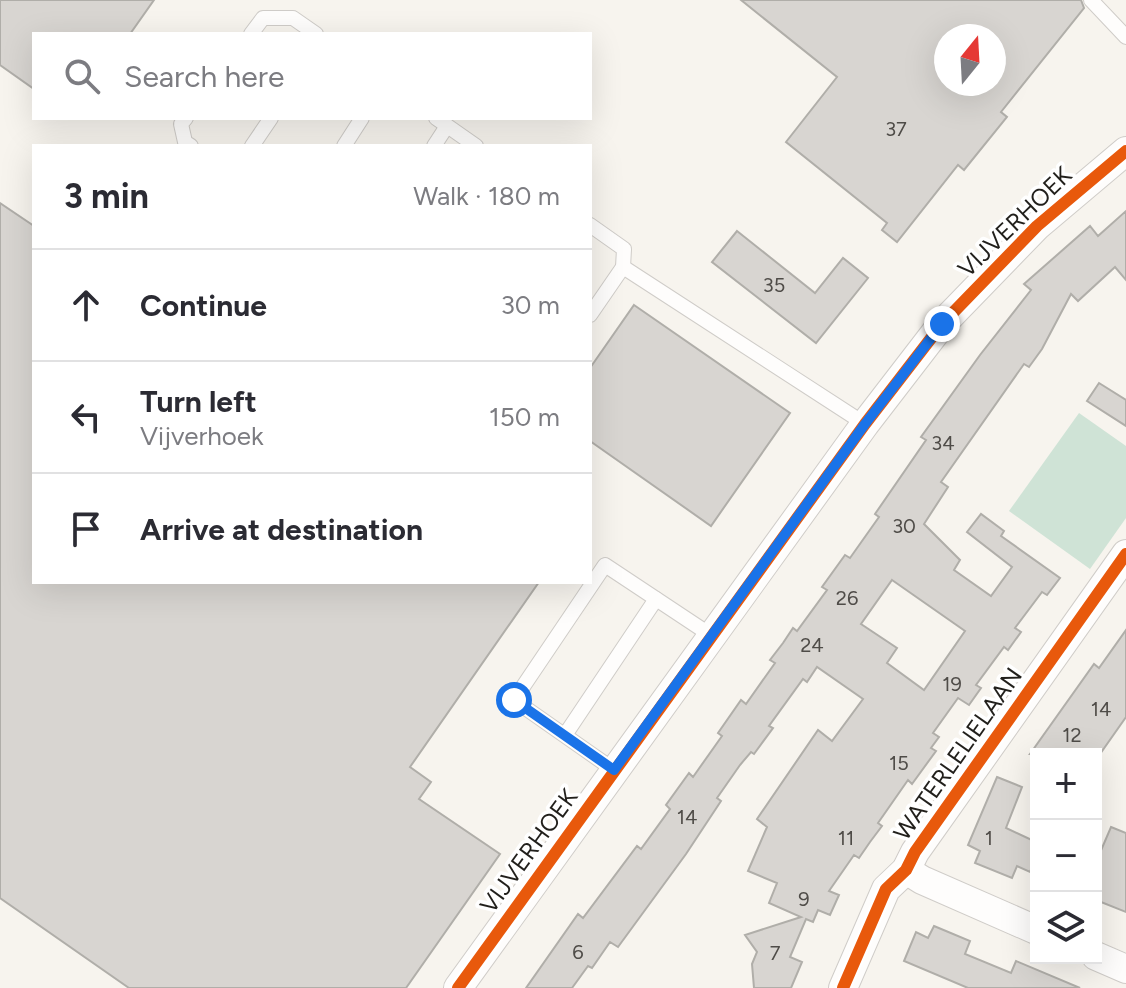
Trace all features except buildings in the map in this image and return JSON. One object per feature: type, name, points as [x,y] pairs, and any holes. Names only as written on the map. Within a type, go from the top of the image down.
[{"type":"street","name":"VIJVERHOEK","points":[[458,988],[865,424],[942,324],[1037,226],[1126,151]]},
{"type":"street","name":"WATERLELIELAAN","points":[[843,988],[886,889],[906,870],[915,852],[1126,554]]},
{"type":"street","points":[[906,870],[1030,927]]},
{"type":"street","points":[[1102,959],[1126,969]]},
{"type":"lane","points":[[1091,0],[1126,37]]},
{"type":"lane","points":[[252,32],[263,18],[293,18],[313,32]]},
{"type":"lane","points":[[184,120],[181,124],[188,144]]},
{"type":"lane","points":[[253,144],[270,120]]},
{"type":"lane","points":[[345,144],[361,120]]},
{"type":"lane","points":[[435,144],[442,122],[473,144]]},
{"type":"lane","points":[[592,226],[624,249],[623,267],[592,312]]},
{"type":"lane","points":[[623,267],[865,424]]},
{"type":"lane","points":[[614,770],[514,700],[605,565],[712,636]]},
{"type":"lane","points":[[565,735],[656,599]]},
{"type":"green space","points":[[1079,413],[1126,446],[1126,518],[1090,569],[1009,511]]},
{"type":"cycle path","points":[[458,988],[865,424],[942,324],[1037,226],[1126,151]]},
{"type":"cycle path","points":[[843,988],[886,889],[906,870],[915,852],[1126,554]]},
{"type":"route","points":[[514,700],[614,770],[865,424],[942,324]]}]
